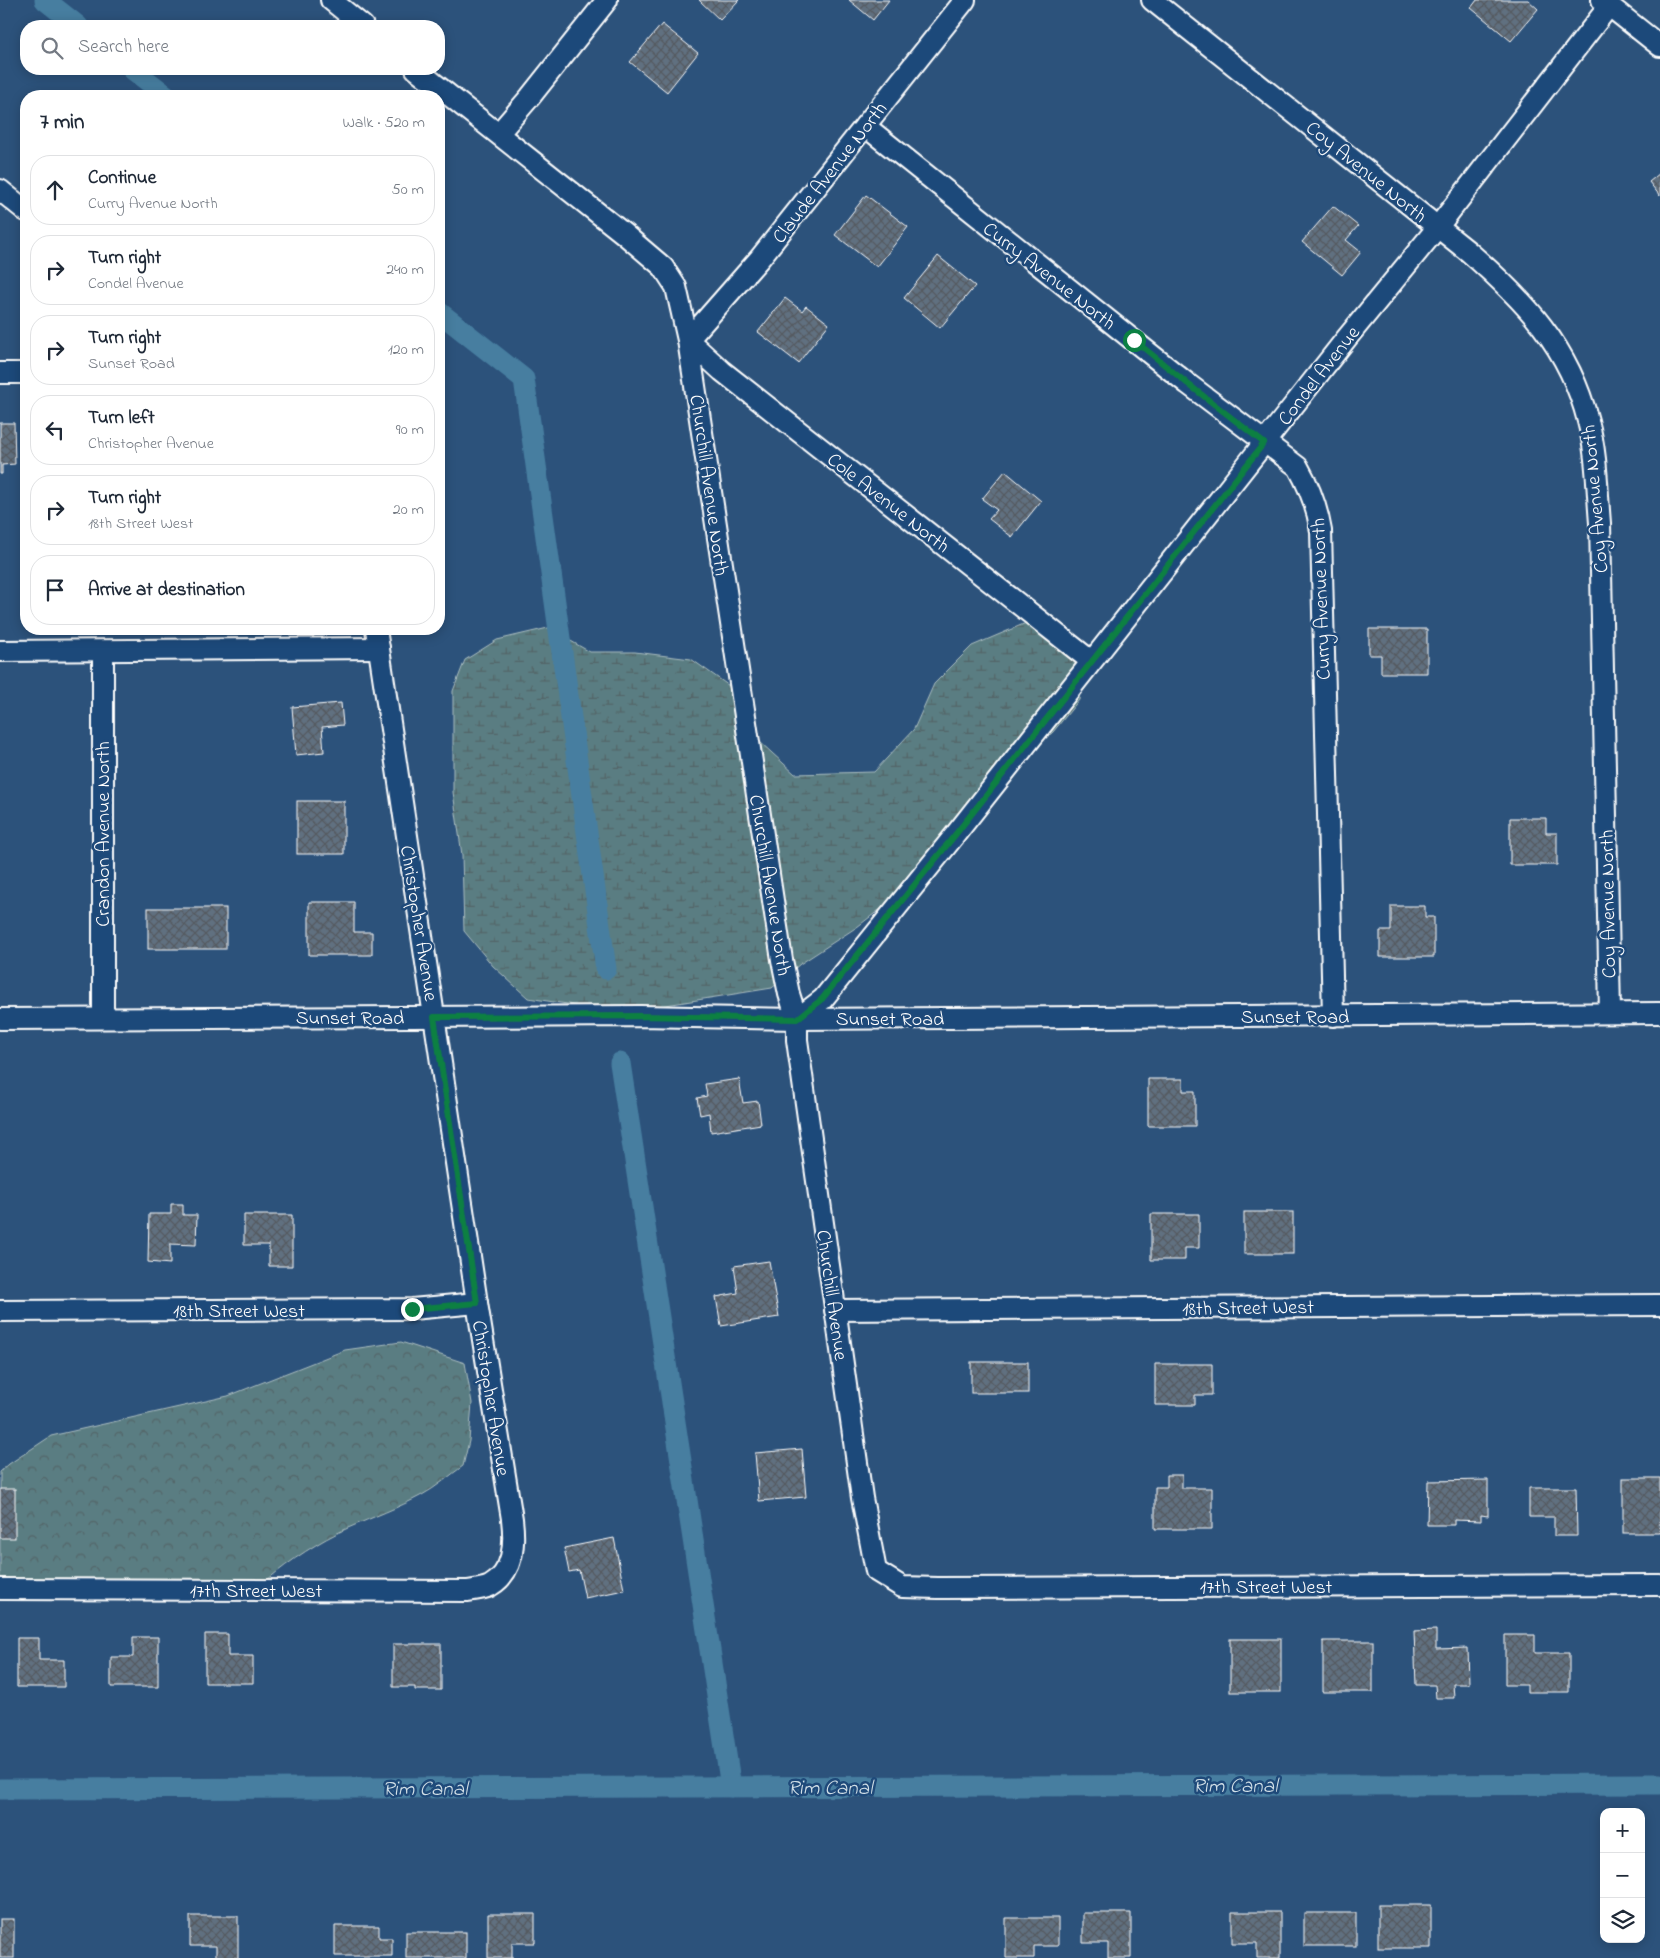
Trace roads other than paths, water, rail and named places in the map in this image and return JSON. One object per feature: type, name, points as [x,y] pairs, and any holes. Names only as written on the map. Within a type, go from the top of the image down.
[{"type":"street","points":[[331,0],[356,20]]},
{"type":"street","points":[[499,133],[607,0]]},
{"type":"street","name":"Claude Avenue North","points":[[688,340],[760,258],[965,0]]},
{"type":"street","name":"Coy Avenue North","points":[[1152,0],[1418,211],[1508,286],[1542,324],[1570,370],[1589,421],[1594,448],[1600,523],[1610,1013]]},
{"type":"street","points":[[1606,3],[1660,46]]},
{"type":"street","name":"Condel Avenue","points":[[797,1019],[822,999],[955,835],[1264,443],[1437,228],[1606,3]]},
{"type":"street","name":"Churchill Avenue North","points":[[424,75],[443,90]]},
{"type":"street","name":"Churchill Avenue North","points":[[445,91],[623,233],[663,267],[676,287],[688,340],[782,960],[789,994],[797,1019]]},
{"type":"street","name":"Curry Avenue North","points":[[865,126],[1188,384],[1298,467],[1312,494],[1317,508],[1321,531],[1333,1016]]},
{"type":"street","points":[[0,190],[20,206]]},
{"type":"street","name":"Cole Avenue North","points":[[688,340],[722,371],[1091,661]]},
{"type":"street","points":[[0,373],[20,373]]},
{"type":"street","points":[[0,651],[103,651],[377,638]]},
{"type":"street","name":"Christopher Avenue","points":[[377,638],[514,1542],[506,1572]]},
{"type":"street","name":"Crandon Avenue North","points":[[103,651],[103,1018]]},
{"type":"street","name":"Sunset Road","points":[[0,1019],[640,1016],[797,1019],[1660,1013]]},
{"type":"street","name":"Churchill Avenue","points":[[797,1019],[797,1040],[835,1310],[862,1498],[876,1571]]},
{"type":"street","name":"18th Street West","points":[[0,1311],[412,1309],[477,1303]]},
{"type":"street","name":"18th Street West","points":[[835,1310],[1660,1305]]},
{"type":"street","name":"17th Street West","points":[[876,1571],[902,1588],[1660,1585]]},
{"type":"street","name":"17th Street West","points":[[0,1589],[467,1591],[489,1586],[506,1572]]},
{"type":"waterway","points":[[45,0],[70,20]]},
{"type":"waterway","points":[[140,75],[159,90]]},
{"type":"waterway","points":[[445,317],[524,379],[606,969]]},
{"type":"waterway","points":[[620,1063],[731,1787]]},
{"type":"waterway","name":"Rim Canal","points":[[0,1789],[1660,1784]]}]
